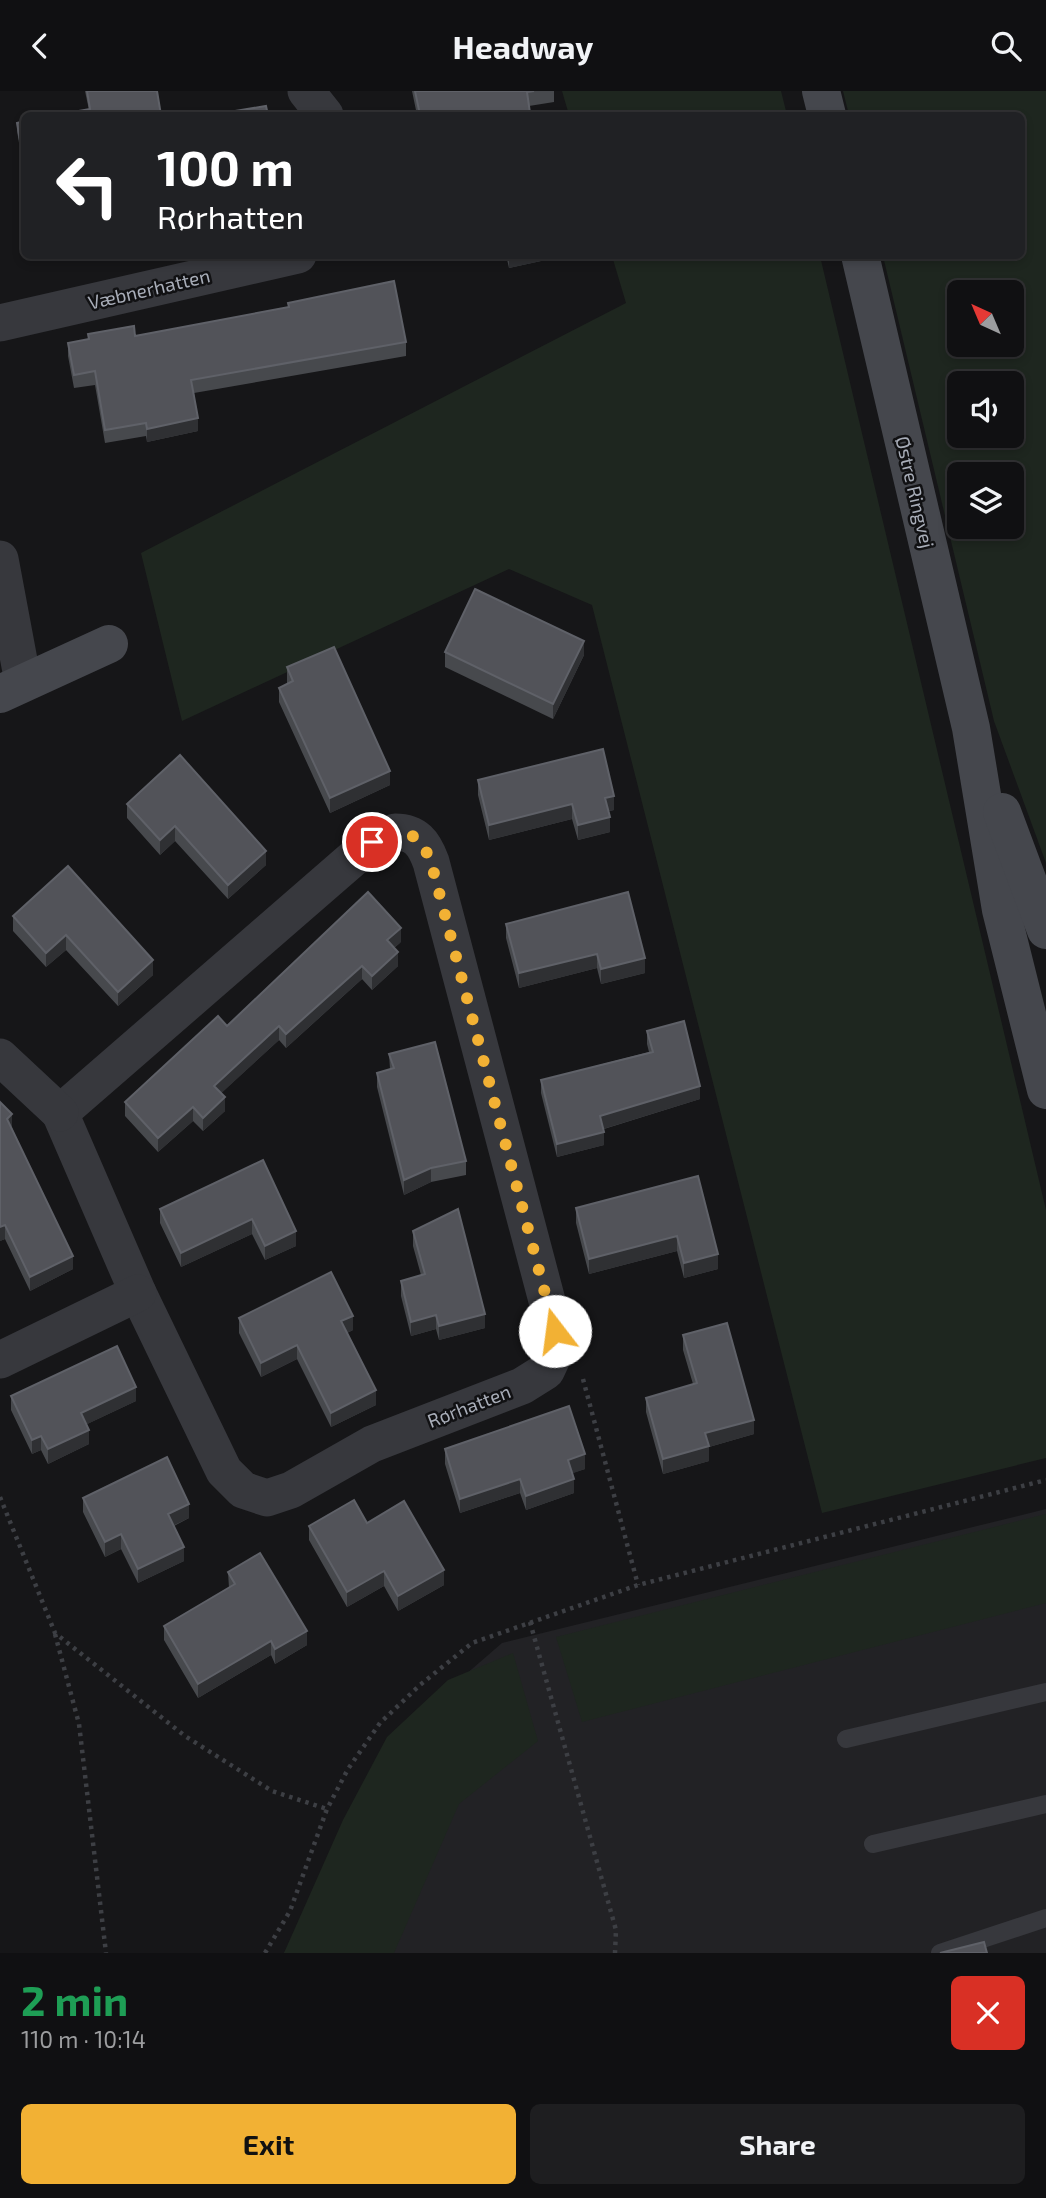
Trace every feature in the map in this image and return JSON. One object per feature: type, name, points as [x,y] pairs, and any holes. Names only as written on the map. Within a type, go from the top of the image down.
[{"type":"main road","points":[[821,91],[826,112]]},
{"type":"main road","name":"Østre Ringvej","points":[[861,259],[971,728],[1001,910],[1046,1090]]},
{"type":"main road","points":[[12,688],[109,644]]},
{"type":"main road","name":"Østre Ringvej","points":[[971,728],[1046,930]]},
{"type":"street","points":[[306,91],[323,112]]},
{"type":"street","name":"Væbnerhatten","points":[[0,323],[280,259]]},
{"type":"street","points":[[0,559],[12,688]]},
{"type":"street","points":[[60,1113],[372,842],[395,832],[413,836],[421,841],[431,862],[555,1331],[555,1352]]},
{"type":"street","name":"Rørhatten","points":[[0,1057],[60,1113],[138,1293],[224,1471],[243,1490],[267,1498],[291,1490],[372,1444],[522,1385],[546,1371],[555,1352]]},
{"type":"street","points":[[0,1360],[138,1293]]},
{"type":"lane","points":[[846,1739],[1046,1692]]},
{"type":"lane","points":[[873,1844],[1046,1804]]},
{"type":"lane","points":[[940,1953],[1046,1918]]},
{"type":"path","points":[[555,1352],[583,1379],[638,1585]]},
{"type":"path","points":[[265,1953],[290,1911],[327,1809],[348,1769],[380,1723],[420,1685],[472,1643],[638,1585],[1046,1480]]},
{"type":"path","points":[[0,1497],[55,1633],[79,1724],[106,1953]]},
{"type":"path","points":[[530,1622],[616,1930],[615,1953]]},
{"type":"path","points":[[55,1633],[185,1736],[272,1791],[327,1809]]},
{"type":"shaded area","points":[[562,91],[781,91],[786,112],[568,112]]},
{"type":"shaded area","points":[[843,91],[1046,91],[1046,863],[994,721],[951,539],[1024,539],[1024,462],[947,462],[947,524],[884,259],[1025,259],[1025,112],[848,112]]},
{"type":"shaded area","points":[[613,259],[821,259],[1046,1210],[1046,1458],[822,1513],[592,605],[509,569],[182,721],[141,553],[626,303]]},
{"type":"shaded area","points":[[1046,1509],[1046,1953],[284,1953],[335,1862],[397,1734],[502,1643]]},
{"type":"shaded area","points":[[1046,1514],[1046,1603],[582,1722],[556,1637]]},
{"type":"shaded area","points":[[513,1653],[538,1741],[459,1804],[394,1953],[284,1953],[343,1820],[387,1737],[448,1680]]},
{"type":"building","points":[[87,91],[157,91],[160,112],[73,112],[90,109]]},
{"type":"building","points":[[415,91],[534,91],[527,92],[530,112],[419,112]]},
{"type":"building","points":[[266,106],[267,112],[229,112]]},
{"type":"building","points":[[21,122],[21,146],[17,123]]},
{"type":"building","points":[[394,281],[406,342],[191,380],[198,418],[147,429],[146,423],[105,430],[95,371],[74,375],[68,343],[89,339],[88,334],[134,326],[135,336],[289,307],[288,303]]},
{"type":"building","points":[[475,589],[584,641],[553,704],[445,652]]},
{"type":"building","points":[[334,647],[390,771],[330,798],[279,688],[293,681],[287,667]]},
{"type":"building","points":[[603,749],[614,796],[605,798],[610,817],[578,825],[572,804],[489,825],[478,780]]},
{"type":"building","points":[[180,755],[266,851],[228,885],[175,826],[160,840],[127,804]]},
{"type":"building","points":[[68,866],[153,960],[118,992],[66,935],[46,953],[13,916]]},
{"type":"building","points":[[368,892],[401,928],[387,940],[398,952],[372,976],[362,966],[286,1034],[279,1026],[214,1086],[225,1097],[203,1118],[193,1107],[158,1138],[125,1102],[218,1016],[227,1026]]},
{"type":"building","points":[[628,892],[645,958],[601,969],[597,954],[519,973],[506,924]]},
{"type":"building","points":[[684,1021],[700,1086],[600,1116],[604,1132],[557,1144],[541,1080],[653,1052],[647,1031]]},
{"type":"building","points":[[435,1042],[466,1161],[431,1168],[404,1180],[377,1073],[394,1068],[389,1054]]},
{"type":"building","points":[[0,1102],[12,1114],[7,1119],[73,1256],[30,1277],[5,1225],[0,1227]]},
{"type":"building","points":[[263,1160],[296,1231],[265,1246],[252,1219],[181,1253],[160,1209]]},
{"type":"building","points":[[698,1176],[718,1254],[684,1263],[677,1236],[589,1259],[576,1208]]},
{"type":"building","points":[[458,1209],[485,1314],[439,1326],[436,1315],[411,1322],[401,1281],[425,1274],[413,1231]]},
{"type":"building","points":[[331,1272],[353,1316],[341,1321],[376,1390],[331,1413],[297,1345],[261,1363],[239,1318]]},
{"type":"building","points":[[727,1323],[754,1420],[705,1433],[709,1446],[663,1459],[646,1398],[697,1383],[683,1335]]},
{"type":"building","points":[[117,1346],[136,1387],[81,1413],[89,1430],[48,1449],[41,1436],[32,1440],[11,1396]]},
{"type":"building","points":[[569,1406],[585,1454],[568,1460],[574,1479],[526,1496],[520,1479],[460,1499],[445,1449]]},
{"type":"building","points":[[167,1457],[189,1504],[168,1514],[184,1547],[138,1569],[121,1534],[105,1542],[83,1498]]},
{"type":"building","points":[[354,1500],[367,1523],[404,1501],[444,1570],[398,1596],[384,1571],[347,1592],[309,1526]]},
{"type":"building","points":[[260,1553],[307,1631],[275,1649],[271,1641],[198,1684],[164,1626],[235,1584],[228,1572]]},
{"type":"building","points":[[984,1942],[987,1953],[940,1953]]},
{"type":"route","points":[[372,842],[385,835],[405,832],[421,841],[431,862],[555,1331]]}]
